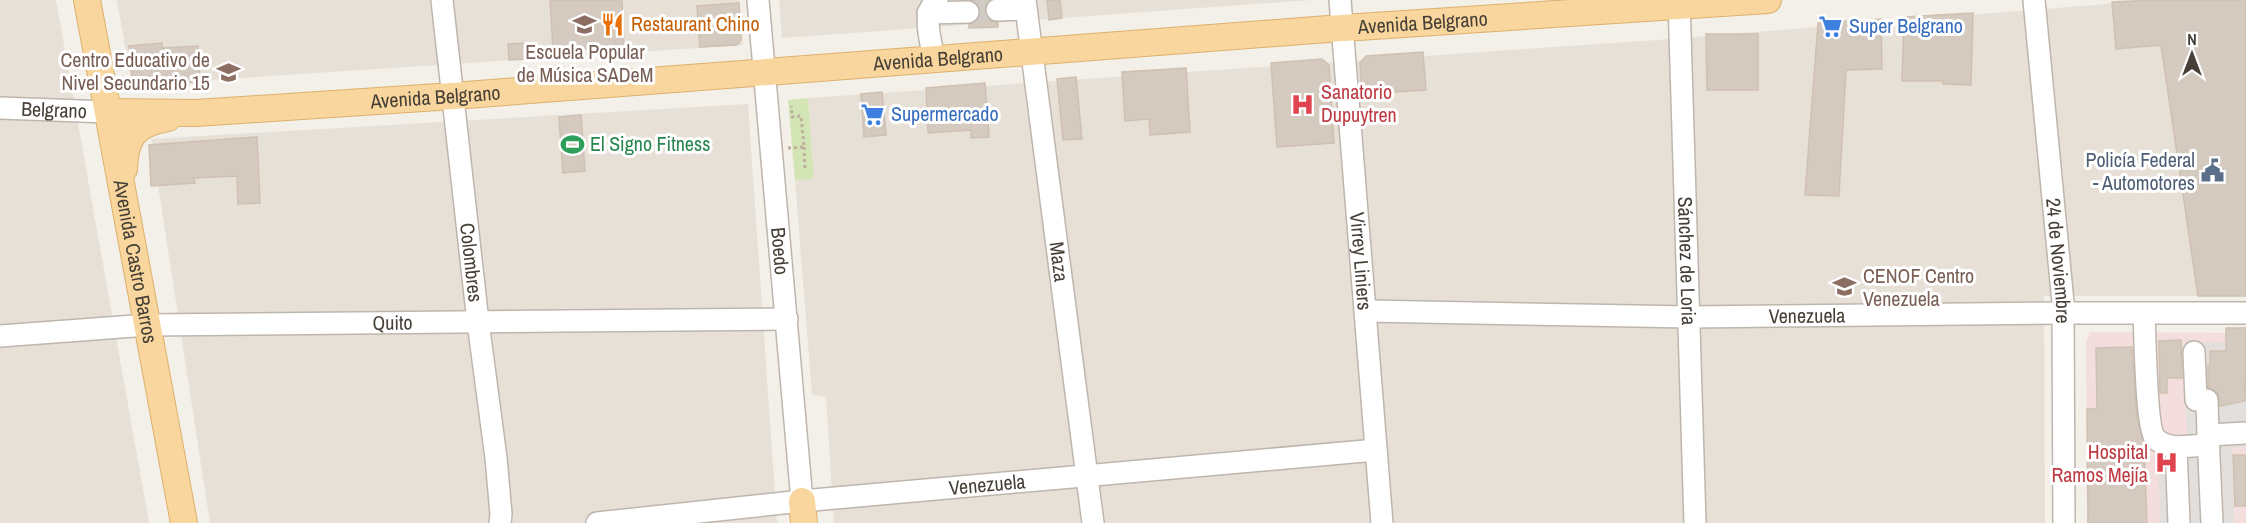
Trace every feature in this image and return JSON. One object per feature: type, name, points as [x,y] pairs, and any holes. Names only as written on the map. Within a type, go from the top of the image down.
[{"type":"main road","name":"Avenida Castro Barros","points":[[87,0],[184,523]]},
{"type":"main road","name":"Avenida Belgrano","points":[[108,112],[196,113],[453,96],[1680,3],[1768,0]]},
{"type":"main road","points":[[92,32],[112,77],[120,89],[137,103],[166,113]]},
{"type":"main road","points":[[125,197],[126,151],[136,129],[152,121],[196,113]]},
{"type":"street","name":"Colombres","points":[[442,0],[478,322],[496,458],[500,523]]},
{"type":"street","name":"Boedo","points":[[758,0],[803,512]]},
{"type":"street","name":"Virrey Liniers","points":[[1340,0],[1367,311],[1382,523]]},
{"type":"street","name":"24 de Noviembre","points":[[2034,0],[2064,313],[2064,523]]},
{"type":"street","name":"Sánchez de Loria","points":[[1680,3],[1695,523]]},
{"type":"street","points":[[997,10],[1025,4]]},
{"type":"street","name":"Maza","points":[[1025,4],[1093,523]]},
{"type":"street","points":[[934,59],[932,6],[968,12]]},
{"type":"street","name":"Belgrano","points":[[0,108],[108,112]]},
{"type":"street","name":"Venezuela","points":[[1367,311],[1690,317],[2246,313]]},
{"type":"street","points":[[2144,313],[2150,420],[2155,438],[2165,445],[2176,447],[2246,433]]},
{"type":"street","name":"Quito","points":[[0,336],[148,325],[787,319]]},
{"type":"street","points":[[2194,352],[2196,400],[2207,400],[2212,523]]},
{"type":"street","points":[[2176,447],[2179,523]]},
{"type":"street","name":"Venezuela","points":[[597,523],[803,512],[1087,474],[1376,450]]},
{"type":"path","points":[[791,106],[792,117],[801,116],[805,170]]},
{"type":"path","points":[[771,148],[804,147]]},
{"type":"shaded area","points":[[0,0],[56,0],[149,523],[0,523]]},
{"type":"shaded area","points":[[117,0],[739,0],[743,45],[132,85]]},
{"type":"shaded area","points":[[779,0],[1312,0],[782,38]]},
{"type":"shaded area","points":[[2155,0],[2198,296],[2044,296],[2045,523],[834,523],[826,397],[812,395],[795,180],[814,178],[808,98],[1657,40]]},
{"type":"shaded area","points":[[748,104],[777,523],[210,523],[151,139]]},
{"type":"shaded area","name":"Hospital Ramos Mejía","points":[[2090,332],[2246,333],[2246,523],[2087,523],[2086,342]]},
{"type":"shaded area","points":[[2246,342],[2246,447],[2232,448],[2234,523],[2160,523],[2158,443],[2187,442],[2185,343]]},
{"type":"green space","points":[[808,98],[814,179],[795,180],[788,100]]},
{"type":"building","points":[[550,0],[622,0],[624,49],[553,51]]},
{"type":"building","points":[[971,0],[989,0],[984,10],[986,16],[998,23],[998,27],[969,28],[969,25],[979,19],[981,12],[979,5]]},
{"type":"building","points":[[1047,0],[1060,0],[1062,18],[1049,20]]},
{"type":"building","name":"Policía Federal - Automotores","points":[[2246,0],[2246,296],[2198,296],[2161,45],[2116,49],[2112,2]]},
{"type":"building","points":[[739,3],[741,40],[737,45],[700,47],[697,6]]},
{"type":"building","points":[[1973,13],[1971,85],[1943,84],[1943,81],[1902,81],[1904,17]]},
{"type":"building","points":[[1881,19],[1882,69],[1846,70],[1839,196],[1805,195],[1818,23]]},
{"type":"building","points":[[1706,34],[1758,34],[1758,90],[1707,90]]},
{"type":"building","points":[[162,43],[162,48],[198,46],[200,82],[139,85],[132,78],[129,46]]},
{"type":"building","points":[[526,43],[527,59],[509,60],[508,44]]},
{"type":"building","points":[[1423,52],[1426,90],[1362,94],[1360,63],[1366,56]]},
{"type":"building","name":"Sanatorio Dupuytren","points":[[1322,59],[1329,65],[1334,143],[1277,147],[1271,63]]},
{"type":"building","points":[[1186,68],[1190,132],[1150,135],[1149,119],[1125,121],[1122,72]]},
{"type":"building","points":[[1076,77],[1082,139],[1063,140],[1057,79]]},
{"type":"building","points":[[985,83],[989,137],[971,138],[971,130],[928,133],[926,88]]},
{"type":"building","name":"Supermercado","points":[[882,92],[886,135],[864,137],[861,94]]},
{"type":"building","name":"El Signo Fitness","points":[[581,115],[585,171],[563,173],[559,117]]},
{"type":"building","points":[[257,137],[260,203],[238,204],[237,176],[194,178],[195,183],[151,186],[149,145]]},
{"type":"building","points":[[2226,328],[2246,328],[2245,401],[2220,406],[2218,393],[2208,387],[2208,366],[2210,366],[2210,351],[2226,351]]},
{"type":"building","points":[[2181,340],[2182,378],[2167,378],[2167,393],[2160,393],[2159,341]]},
{"type":"building","points":[[2132,347],[2137,418],[2144,444],[2147,523],[2088,523],[2087,409],[2097,409],[2096,348]]},
{"type":"building","points":[[2233,455],[2246,455],[2246,506],[2235,506]]},
{"type":"tunnel","points":[[968,12],[997,10]]},
{"type":"place","name":"Escuela Popular de Música SADeM","points":[[585,24]]},
{"type":"place","name":"Restaurant Chino","points":[[613,24]]},
{"type":"place","name":"Super Belgrano","points":[[1831,26]]},
{"type":"place","name":"Centro Educativo de Nivel Secundario 15","points":[[228,72]]},
{"type":"place","name":"Sanatorio Dupuytren","points":[[1303,104]]},
{"type":"place","name":"Supermercado","points":[[873,114]]},
{"type":"place","name":"El Signo Fitness","points":[[572,144]]},
{"type":"place","name":"Policía Federal - Automotores","points":[[2213,171]]},
{"type":"place","name":"CENOF Centro Venezuela","points":[[1845,287]]},
{"type":"place","name":"Hospital Ramos Mejía","points":[[2166,463]]}]
